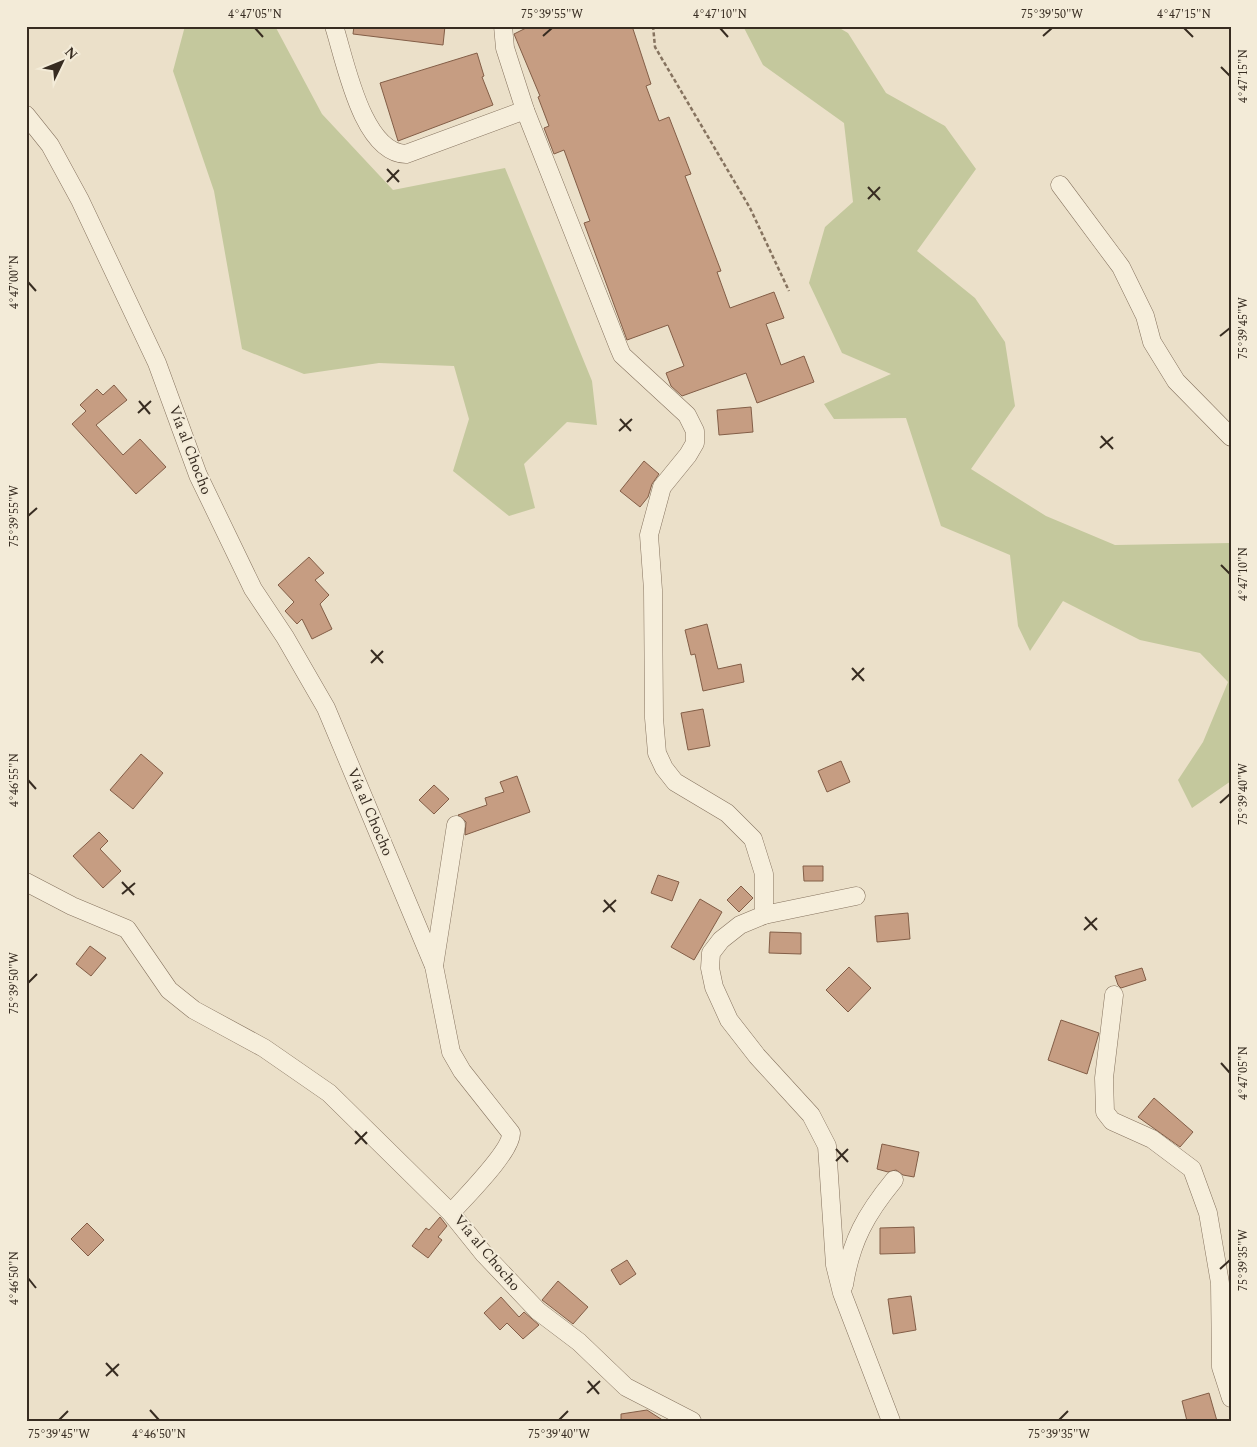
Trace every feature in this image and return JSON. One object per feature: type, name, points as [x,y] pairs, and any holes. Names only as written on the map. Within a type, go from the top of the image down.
[{"type":"street","points":[[334,26],[364,118],[373,134],[385,147],[398,154],[406,154],[456,137],[525,110]]},
{"type":"street","points":[[503,26],[505,48],[525,110],[618,348],[693,422],[695,443],[688,455],[662,487],[649,535],[653,590],[654,718],[657,753],[664,768],[676,782],[727,813],[753,839],[764,874],[764,915]]},
{"type":"street","name":"Vía al Chocho","points":[[26,115],[50,145],[80,200],[158,363],[198,475],[253,589],[285,637],[326,708],[434,966],[451,1052],[462,1071],[507,1128],[511,1139],[501,1155],[451,1213],[484,1254],[538,1312],[579,1342],[626,1387],[692,1421]]},
{"type":"street","points":[[1060,185],[1122,266],[1145,316],[1152,342],[1176,381],[1231,437]]},
{"type":"street","points":[[434,966],[456,825]]},
{"type":"street","points":[[26,882],[72,906],[127,929],[169,990],[194,1010],[264,1048],[329,1093],[451,1213]]},
{"type":"street","points":[[856,896],[764,915],[740,925],[721,940],[711,953],[711,974],[714,987],[729,1020],[757,1056],[811,1115],[827,1146],[835,1265],[842,1293],[891,1421]]},
{"type":"street","points":[[1114,995],[1104,1078],[1104,1112],[1112,1121],[1152,1139],[1192,1169],[1208,1212],[1220,1283],[1221,1367],[1231,1398]]},
{"type":"street","points":[[842,1293],[848,1262],[858,1232],[874,1204],[894,1180]]},
{"type":"path","points":[[653,26],[655,47],[750,208],[789,291]]},
{"type":"green space","points":[[185,26],[275,26],[322,114],[393,190],[505,168],[592,381],[597,425],[567,422],[524,464],[535,508],[509,516],[453,471],[469,419],[454,366],[379,363],[304,374],[242,349],[214,191],[173,71]]},
{"type":"green space","points":[[743,26],[836,26],[848,33],[886,93],[945,126],[976,169],[917,251],[975,298],[1005,342],[1015,406],[971,469],[1046,516],[1115,545],[1231,543],[1231,781],[1192,808],[1178,780],[1203,742],[1228,682],[1200,653],[1140,640],[1063,601],[1030,651],[1018,626],[1010,555],[941,526],[906,418],[834,419],[824,404],[891,374],[842,353],[809,283],[825,227],[853,202],[844,123],[763,65]]},
{"type":"building","points":[[354,26],[445,26],[443,45],[353,34]]},
{"type":"building","points":[[530,26],[632,26],[651,84],[646,86],[659,121],[669,117],[691,174],[685,176],[721,271],[717,272],[730,308],[774,292],[784,318],[766,324],[781,365],[804,356],[814,382],[757,403],[746,373],[682,396],[671,386],[666,373],[684,366],[668,325],[627,340],[584,223],[590,221],[564,150],[554,154],[544,128],[549,126],[538,97],[540,96],[514,34]]},
{"type":"building","points":[[477,53],[484,76],[482,77],[493,105],[398,141],[380,83]]},
{"type":"building","points":[[114,385],[127,400],[96,425],[123,455],[140,439],[166,467],[136,494],[72,424],[86,411],[80,405],[97,389],[103,395]]},
{"type":"building","points":[[751,407],[753,432],[719,435],[717,410]]},
{"type":"building","points":[[644,461],[659,474],[652,484],[648,497],[640,507],[620,491]]},
{"type":"building","points":[[309,557],[324,573],[315,580],[329,595],[320,604],[332,629],[312,639],[302,619],[297,624],[285,611],[294,602],[278,585]]},
{"type":"building","points":[[707,624],[718,669],[741,664],[744,682],[703,691],[695,654],[691,655],[685,630]]},
{"type":"building","points":[[703,709],[710,746],[688,750],[681,713]]},
{"type":"building","points":[[141,754],[163,773],[133,809],[110,790]]},
{"type":"building","points":[[841,761],[850,782],[827,792],[818,771]]},
{"type":"building","points":[[517,776],[530,812],[465,835],[466,822],[458,815],[487,805],[485,798],[504,792],[500,782]]},
{"type":"building","points":[[434,785],[449,799],[434,814],[419,800]]},
{"type":"building","points":[[99,832],[108,841],[100,849],[121,871],[103,888],[73,856]]},
{"type":"building","points":[[803,866],[823,866],[823,881],[804,881]]},
{"type":"building","points":[[658,875],[679,882],[672,901],[651,893]]},
{"type":"building","points":[[741,886],[753,898],[739,912],[727,900]]},
{"type":"building","points":[[700,899],[722,912],[694,960],[671,947]]},
{"type":"building","points":[[908,913],[910,939],[877,942],[875,916]]},
{"type":"building","points":[[770,932],[801,933],[801,954],[769,953]]},
{"type":"building","points":[[90,946],[106,958],[91,976],[76,964]]},
{"type":"building","points":[[849,967],[871,988],[848,1012],[826,990]]},
{"type":"building","points":[[1142,968],[1146,980],[1121,988],[1118,985],[1115,976]]},
{"type":"building","points":[[1061,1020],[1099,1033],[1087,1074],[1048,1060]]},
{"type":"building","points":[[1154,1098],[1193,1132],[1180,1147],[1138,1117]]},
{"type":"building","points":[[882,1144],[919,1152],[914,1177],[903,1175],[896,1170],[888,1172],[877,1169]]},
{"type":"building","points":[[440,1217],[447,1226],[438,1237],[442,1240],[428,1258],[412,1246],[426,1228],[429,1230]]},
{"type":"building","points":[[87,1223],[104,1240],[88,1256],[71,1239]]},
{"type":"building","points":[[914,1227],[915,1253],[880,1254],[880,1228]]},
{"type":"building","points":[[627,1260],[636,1274],[620,1285],[611,1270]]},
{"type":"building","points":[[558,1281],[588,1307],[573,1324],[542,1300]]},
{"type":"building","points":[[911,1296],[916,1330],[893,1334],[888,1299]]},
{"type":"building","points":[[501,1297],[519,1317],[524,1312],[539,1325],[523,1339],[507,1323],[500,1330],[484,1313]]},
{"type":"building","points":[[1209,1393],[1217,1421],[1187,1421],[1182,1401]]},
{"type":"building","points":[[647,1410],[664,1421],[621,1421],[621,1414]]}]
